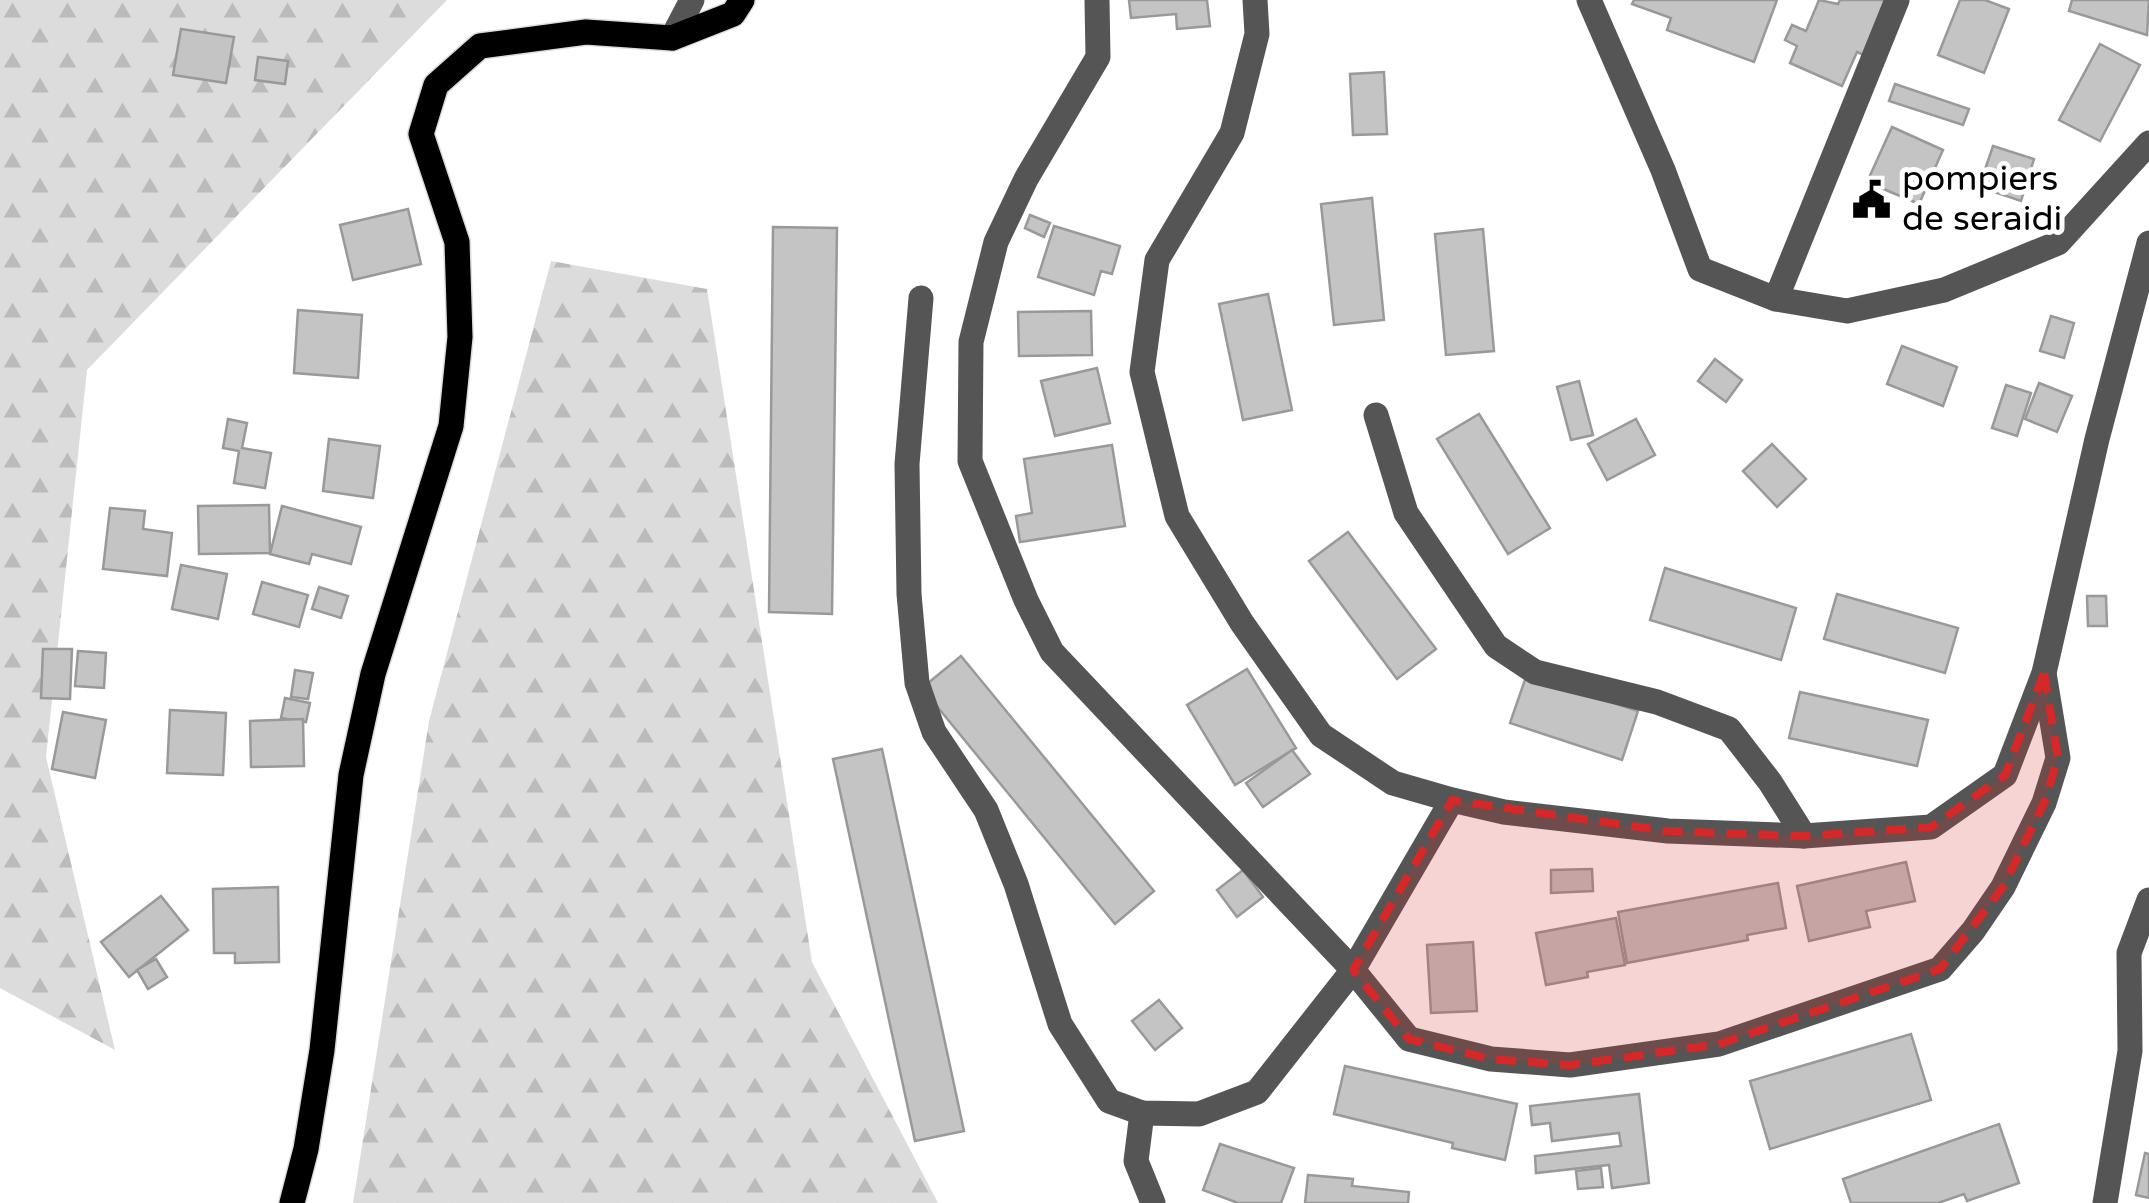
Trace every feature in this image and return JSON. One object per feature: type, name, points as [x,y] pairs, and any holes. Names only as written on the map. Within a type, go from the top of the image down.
[{"type":"main road","points":[[292,1203],[306,1148],[322,1050],[352,775],[373,674],[451,426],[460,336],[457,242],[421,134],[436,85],[480,46],[586,32],[672,38],[733,14],[742,0]]},
{"type":"street","points":[[672,38],[692,0]]},
{"type":"street","points":[[1097,0],[1098,57],[1026,179],[996,242],[971,342],[970,462],[1026,600],[1052,652],[1354,970],[1410,1039],[1491,1059],[1570,1065],[1719,1044],[1940,969],[2003,887],[2044,804],[2058,758],[2044,673]]},
{"type":"street","points":[[1255,0],[1256,34],[1232,133],[1157,260],[1142,372],[1177,516],[1242,623],[1321,735],[1393,783],[1452,800],[1504,812],[1668,831],[1804,836],[1931,827],[2005,776],[2044,673],[2097,439],[2149,243]]},
{"type":"street","points":[[1589,0],[1663,170],[1700,269],[1776,299],[1848,311],[1944,290],[2058,243],[2149,143]]},
{"type":"street","points":[[1776,299],[1897,0]]},
{"type":"street","points":[[921,298],[907,464],[909,594],[917,683],[934,732],[986,810],[1016,884],[1060,1024],[1109,1102],[1142,1112],[1199,1114],[1257,1092],[1354,970],[1452,800]]},
{"type":"street","points":[[1376,414],[1406,512],[1496,646],[1534,672],[1656,702],[1728,729],[1770,782],[1804,836]]},
{"type":"street","points":[[2105,1203],[2130,1051],[2129,954],[2149,900]]},
{"type":"street","points":[[1142,1112],[1136,1161],[1152,1203]]},
{"type":"highlighted area","points":[[2044,673],[2058,758],[2044,803],[2003,887],[1940,969],[1719,1044],[1570,1065],[1491,1059],[1409,1039],[1353,970],[1452,800],[1668,831],[1804,836],[1931,827],[2005,775]]},
{"type":"green space","points":[[0,0],[447,0],[87,370],[46,757],[115,1050],[0,988]]},
{"type":"green space","points":[[551,261],[707,289],[812,962],[938,1203],[353,1203],[429,721]]},
{"type":"building","points":[[1129,0],[1207,0],[1210,26],[1177,29],[1176,14],[1131,18]]},
{"type":"building","points":[[1634,0],[1777,0],[1754,62],[1667,30],[1671,18],[1632,4]]},
{"type":"building","points":[[1819,0],[1838,4],[1840,0],[1890,0],[1866,56],[1857,52],[1842,86],[1790,63],[1797,46],[1785,40],[1792,25],[1806,31]]},
{"type":"building","points":[[1960,0],[1985,0],[2009,9],[1984,73],[1938,55]]},
{"type":"building","points":[[2072,0],[2149,0],[2147,35],[2069,11]]},
{"type":"building","points":[[181,29],[234,37],[226,83],[173,75]]},
{"type":"building","points":[[2100,44],[2140,65],[2100,141],[2059,120]]},
{"type":"building","points":[[258,57],[288,61],[285,84],[255,80]]},
{"type":"building","points":[[1384,72],[1387,134],[1353,135],[1350,74]]},
{"type":"building","points":[[1895,84],[1969,109],[1963,125],[1889,101]]},
{"type":"building","points":[[1892,127],[1943,150],[1919,204],[1867,182]]},
{"type":"building","points":[[1993,146],[2034,159],[2021,201],[1979,187]]},
{"type":"building","points":[[1372,198],[1384,320],[1334,325],[1321,204]]},
{"type":"building","points":[[408,209],[421,264],[353,280],[340,225]]},
{"type":"building","points":[[1030,215],[1050,223],[1044,237],[1025,228]]},
{"type":"building","points":[[1054,226],[1120,246],[1112,274],[1101,271],[1094,295],[1038,277]]},
{"type":"building","points":[[773,227],[837,228],[832,614],[769,612]]},
{"type":"building","points":[[1483,229],[1494,351],[1446,355],[1435,234]]},
{"type":"building","points":[[1268,294],[1292,410],[1243,420],[1219,304]]},
{"type":"building","points":[[298,310],[362,315],[358,378],[294,373]]},
{"type":"building","points":[[1091,311],[1092,355],[1019,356],[1018,312]]},
{"type":"building","points":[[2051,316],[2074,323],[2064,358],[2040,351]]},
{"type":"building","points":[[1902,346],[1957,367],[1943,406],[1887,384]]},
{"type":"building","points":[[1715,359],[1742,380],[1726,402],[1698,381]]},
{"type":"building","points":[[1097,368],[1110,423],[1055,436],[1041,381]]},
{"type":"building","points":[[1579,381],[1593,435],[1571,440],[1557,387]]},
{"type":"building","points":[[2039,383],[2072,396],[2057,432],[2025,419]]},
{"type":"building","points":[[2006,385],[2031,393],[2017,436],[1992,428]]},
{"type":"building","points":[[1479,414],[1550,528],[1508,554],[1437,439]]},
{"type":"building","points":[[228,419],[247,423],[242,448],[271,453],[265,488],[234,483],[239,451],[223,448]]},
{"type":"building","points":[[1636,419],[1655,455],[1607,480],[1588,444]]},
{"type":"building","points":[[329,439],[380,446],[373,498],[323,491]]},
{"type":"building","points":[[1772,444],[1806,479],[1777,507],[1743,471]]},
{"type":"building","points":[[1112,445],[1125,526],[1020,542],[1016,516],[1032,513],[1024,459]]},
{"type":"building","points":[[269,505],[270,553],[199,554],[198,506]]},
{"type":"building","points":[[282,506],[361,527],[351,564],[312,554],[309,564],[270,554]]},
{"type":"building","points":[[110,508],[145,511],[143,529],[172,533],[167,576],[103,569]]},
{"type":"building","points":[[1348,532],[1436,649],[1397,679],[1309,561]]},
{"type":"building","points":[[181,565],[227,574],[218,619],[172,609]]},
{"type":"building","points":[[1665,568],[1796,608],[1781,660],[1650,620]]},
{"type":"building","points":[[262,582],[308,595],[299,627],[253,614]]},
{"type":"building","points":[[319,587],[348,596],[341,618],[312,609]]},
{"type":"building","points":[[1837,594],[1958,628],[1945,673],[1824,639]]},
{"type":"building","points":[[2087,596],[2106,596],[2107,626],[2088,626]]},
{"type":"building","points":[[43,649],[72,649],[70,699],[41,698]]},
{"type":"building","points":[[78,651],[106,653],[104,688],[75,686]]},
{"type":"building","points":[[961,656],[1154,891],[1115,924],[922,688]]},
{"type":"building","points":[[1247,669],[1296,748],[1235,785],[1187,705]]},
{"type":"building","points":[[295,670],[313,673],[308,699],[291,697]]},
{"type":"building","points":[[1527,674],[1638,711],[1622,760],[1510,723]]},
{"type":"building","points":[[1800,692],[1928,720],[1917,766],[1789,738]]},
{"type":"building","points":[[285,698],[310,703],[306,722],[281,718]]},
{"type":"building","points":[[170,710],[226,713],[223,775],[167,773]]},
{"type":"building","points":[[63,712],[106,720],[95,778],[52,769]]},
{"type":"building","points":[[303,719],[304,766],[251,767],[250,721]]},
{"type":"building","points":[[882,749],[964,1131],[915,1141],[833,759]]},
{"type":"building","points":[[1292,750],[1310,774],[1263,807],[1246,783]]},
{"type":"building","points":[[1906,862],[1915,901],[1866,911],[1870,927],[1809,941],[1797,886]]},
{"type":"building","points":[[1592,869],[1593,891],[1551,893],[1551,870]]},
{"type":"building","points":[[1243,870],[1263,897],[1237,917],[1217,890]]},
{"type":"building","points":[[1778,883],[1786,928],[1747,935],[1748,940],[1627,963],[1618,912]]},
{"type":"building","points":[[278,887],[279,962],[235,963],[235,953],[214,953],[213,889]]},
{"type":"building","points":[[161,896],[188,930],[129,977],[101,942]]},
{"type":"building","points":[[1616,918],[1625,965],[1546,985],[1536,933]]},
{"type":"building","points":[[1473,942],[1477,1011],[1431,1013],[1427,945]]},
{"type":"building","points":[[156,959],[167,977],[148,989],[137,970]]},
{"type":"building","points":[[1159,1000],[1182,1028],[1155,1050],[1132,1021]]},
{"type":"building","points":[[1911,1034],[1931,1100],[1770,1149],[1750,1081]]},
{"type":"building","points":[[1345,1066],[1517,1104],[1505,1160],[1334,1114]]},
{"type":"building","points":[[1639,1094],[1649,1183],[1612,1188],[1609,1165],[1536,1173],[1535,1156],[1621,1146],[1619,1133],[1552,1141],[1550,1123],[1532,1125],[1530,1106]]},
{"type":"building","points":[[1999,1124],[2019,1183],[1967,1201],[1964,1194],[1938,1203],[1851,1203],[1843,1179]]},
{"type":"building","points":[[1220,1144],[1294,1168],[1281,1203],[1238,1203],[1203,1190]]},
{"type":"building","points":[[2145,1153],[2149,1154],[2149,1198],[2136,1195]]},
{"type":"building","points":[[1601,1168],[1603,1187],[1578,1189],[1576,1171]]},
{"type":"building","points":[[1308,1175],[1353,1179],[1352,1186],[1409,1192],[1408,1203],[1305,1203]]},
{"type":"place","name":"pompiers de seraidi","points":[[1872,199]]}]
